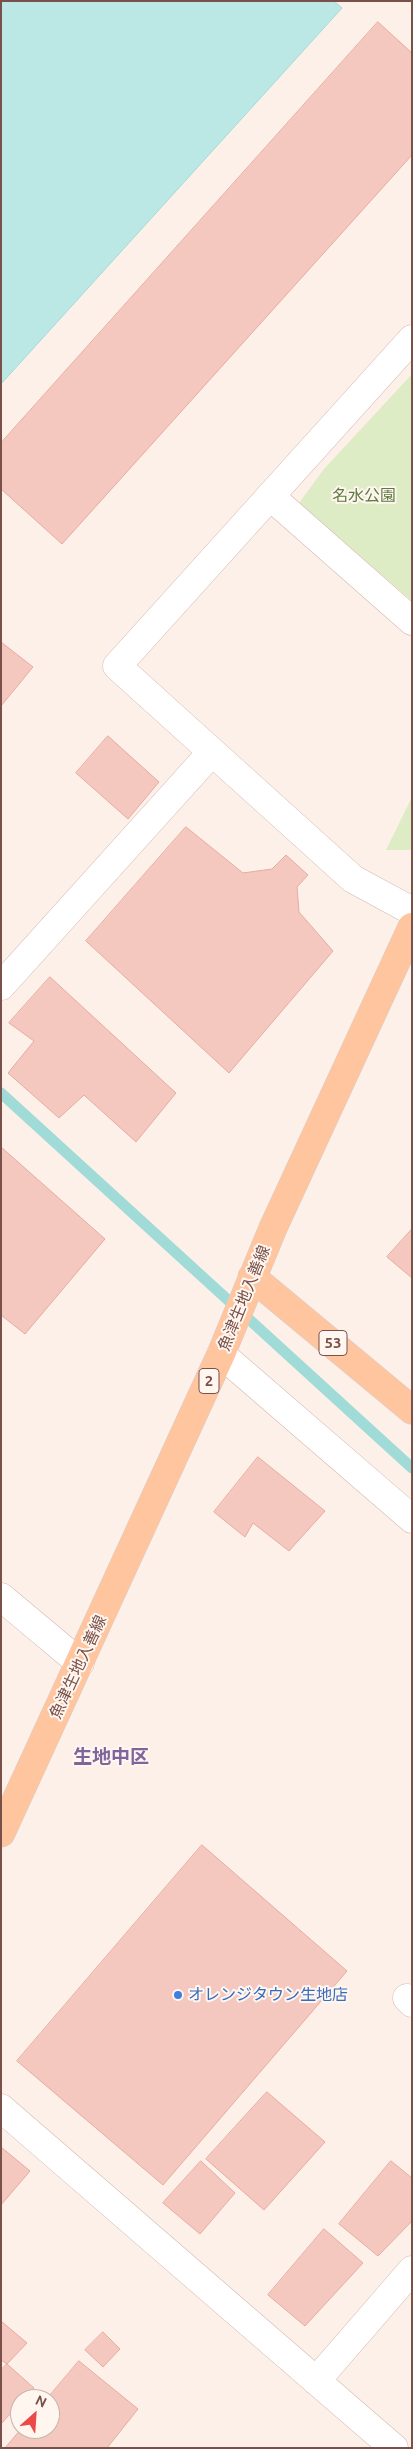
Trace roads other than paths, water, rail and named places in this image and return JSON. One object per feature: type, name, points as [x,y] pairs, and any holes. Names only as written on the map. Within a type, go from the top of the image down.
[{"type":"main road","name":"魚津生地入善線","points":[[1,1833],[221,1354],[252,1277],[412,926]]},
{"type":"main road","name":"53","points":[[252,1277],[412,1410]]},
{"type":"street","points":[[412,339],[117,666],[353,880],[412,911]]},
{"type":"street","points":[[270,496],[412,621]]},
{"type":"street","points":[[1,986],[212,752]]},
{"type":"street","points":[[221,1354],[412,1519]]},
{"type":"street","points":[[1,1597],[80,1663]]},
{"type":"street","points":[[1,2108],[394,2448]]},
{"type":"street","points":[[316,2381],[412,2270]]},
{"type":"water","points":[[1,1],[334,1],[342,8],[1,384]]},
{"type":"waterway","points":[[1,1093],[412,1468]]},
{"type":"place","name":"オレンジタウン生地店","points":[[178,1995]]},
{"type":"district","name":"生地中区","points":[[111,1757]]},
{"type":"park label","name":"名水公園","points":[[364,496]]}]
